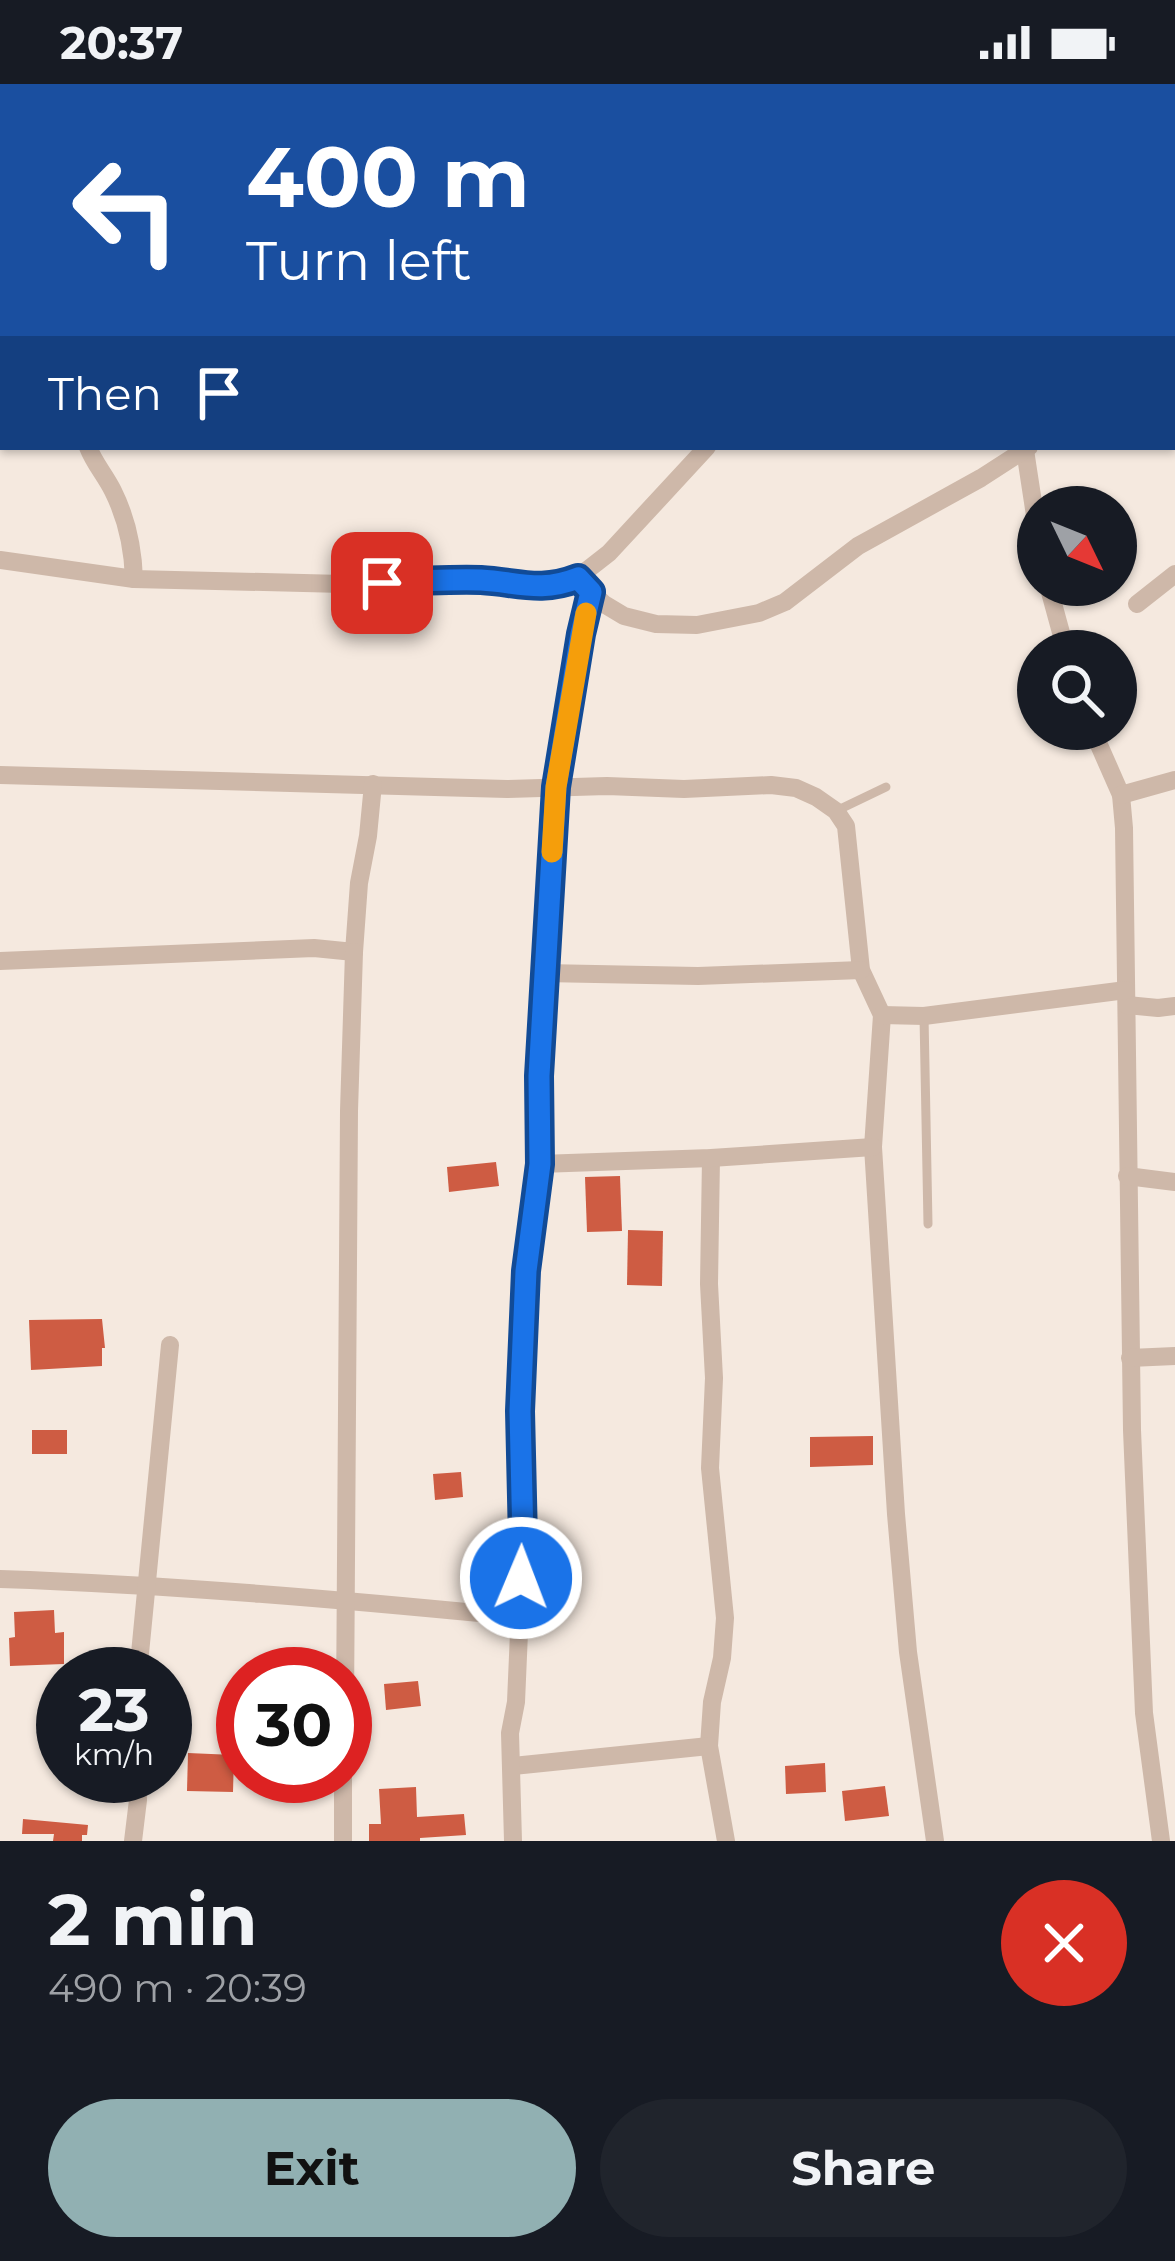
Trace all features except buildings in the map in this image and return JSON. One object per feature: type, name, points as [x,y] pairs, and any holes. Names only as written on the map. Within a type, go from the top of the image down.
[{"type":"street","points":[[90,450],[122,513],[133,545],[134,578]]},
{"type":"street","points":[[513,1841],[510,1733],[523,1540],[520,1411],[526,1271],[540,1164],[539,1076],[556,787],[581,634],[584,585],[704,450]]},
{"type":"street","points":[[0,560],[134,578],[344,584],[458,580],[536,588],[584,585],[623,616],[656,624],[697,625],[759,614],[785,602],[858,547],[1025,450]]},
{"type":"street","points":[[1027,450],[1032,486]]},
{"type":"street","points":[[1137,604],[1175,574]]},
{"type":"street","points":[[1101,750],[1121,795],[1124,828],[1130,1358],[1144,1713],[1161,1841]]},
{"type":"street","points":[[0,775],[507,790],[771,785],[796,788],[836,811],[846,826],[861,970],[882,1015],[873,1148],[896,1514],[908,1652],[935,1841]]},
{"type":"street","points":[[1121,795],[1175,780]]},
{"type":"street","points":[[345,1647],[354,952],[374,784]]},
{"type":"street","points":[[0,961],[314,948],[354,952]]},
{"type":"street","points":[[544,973],[698,976],[861,970]]},
{"type":"street","points":[[882,1015],[924,1016],[1127,998],[1158,1008],[1175,1006]]},
{"type":"street","points":[[540,1164],[873,1148]]},
{"type":"street","points":[[711,1158],[709,1284],[714,1378],[710,1468],[724,1618],[710,1746],[726,1841]]},
{"type":"street","points":[[1127,1176],[1175,1182]]},
{"type":"street","points":[[141,1647],[170,1345]]},
{"type":"street","points":[[1130,1358],[1175,1355]]},
{"type":"street","points":[[0,1579],[148,1584],[519,1617]]},
{"type":"street","points":[[513,1766],[710,1746]]},
{"type":"street","points":[[133,1841],[138,1803]]},
{"type":"street","points":[[343,1803],[343,1841]]},
{"type":"lane","points":[[836,811],[886,788]]},
{"type":"lane","points":[[924,1016],[928,1224]]},
{"type":"slow traffic","points":[[552,852],[556,787],[586,613]]},
{"type":"route","points":[[382,583],[494,581],[536,588],[578,578],[591,592],[556,787],[539,1076],[540,1164],[526,1271],[520,1411],[521,1578]]}]
